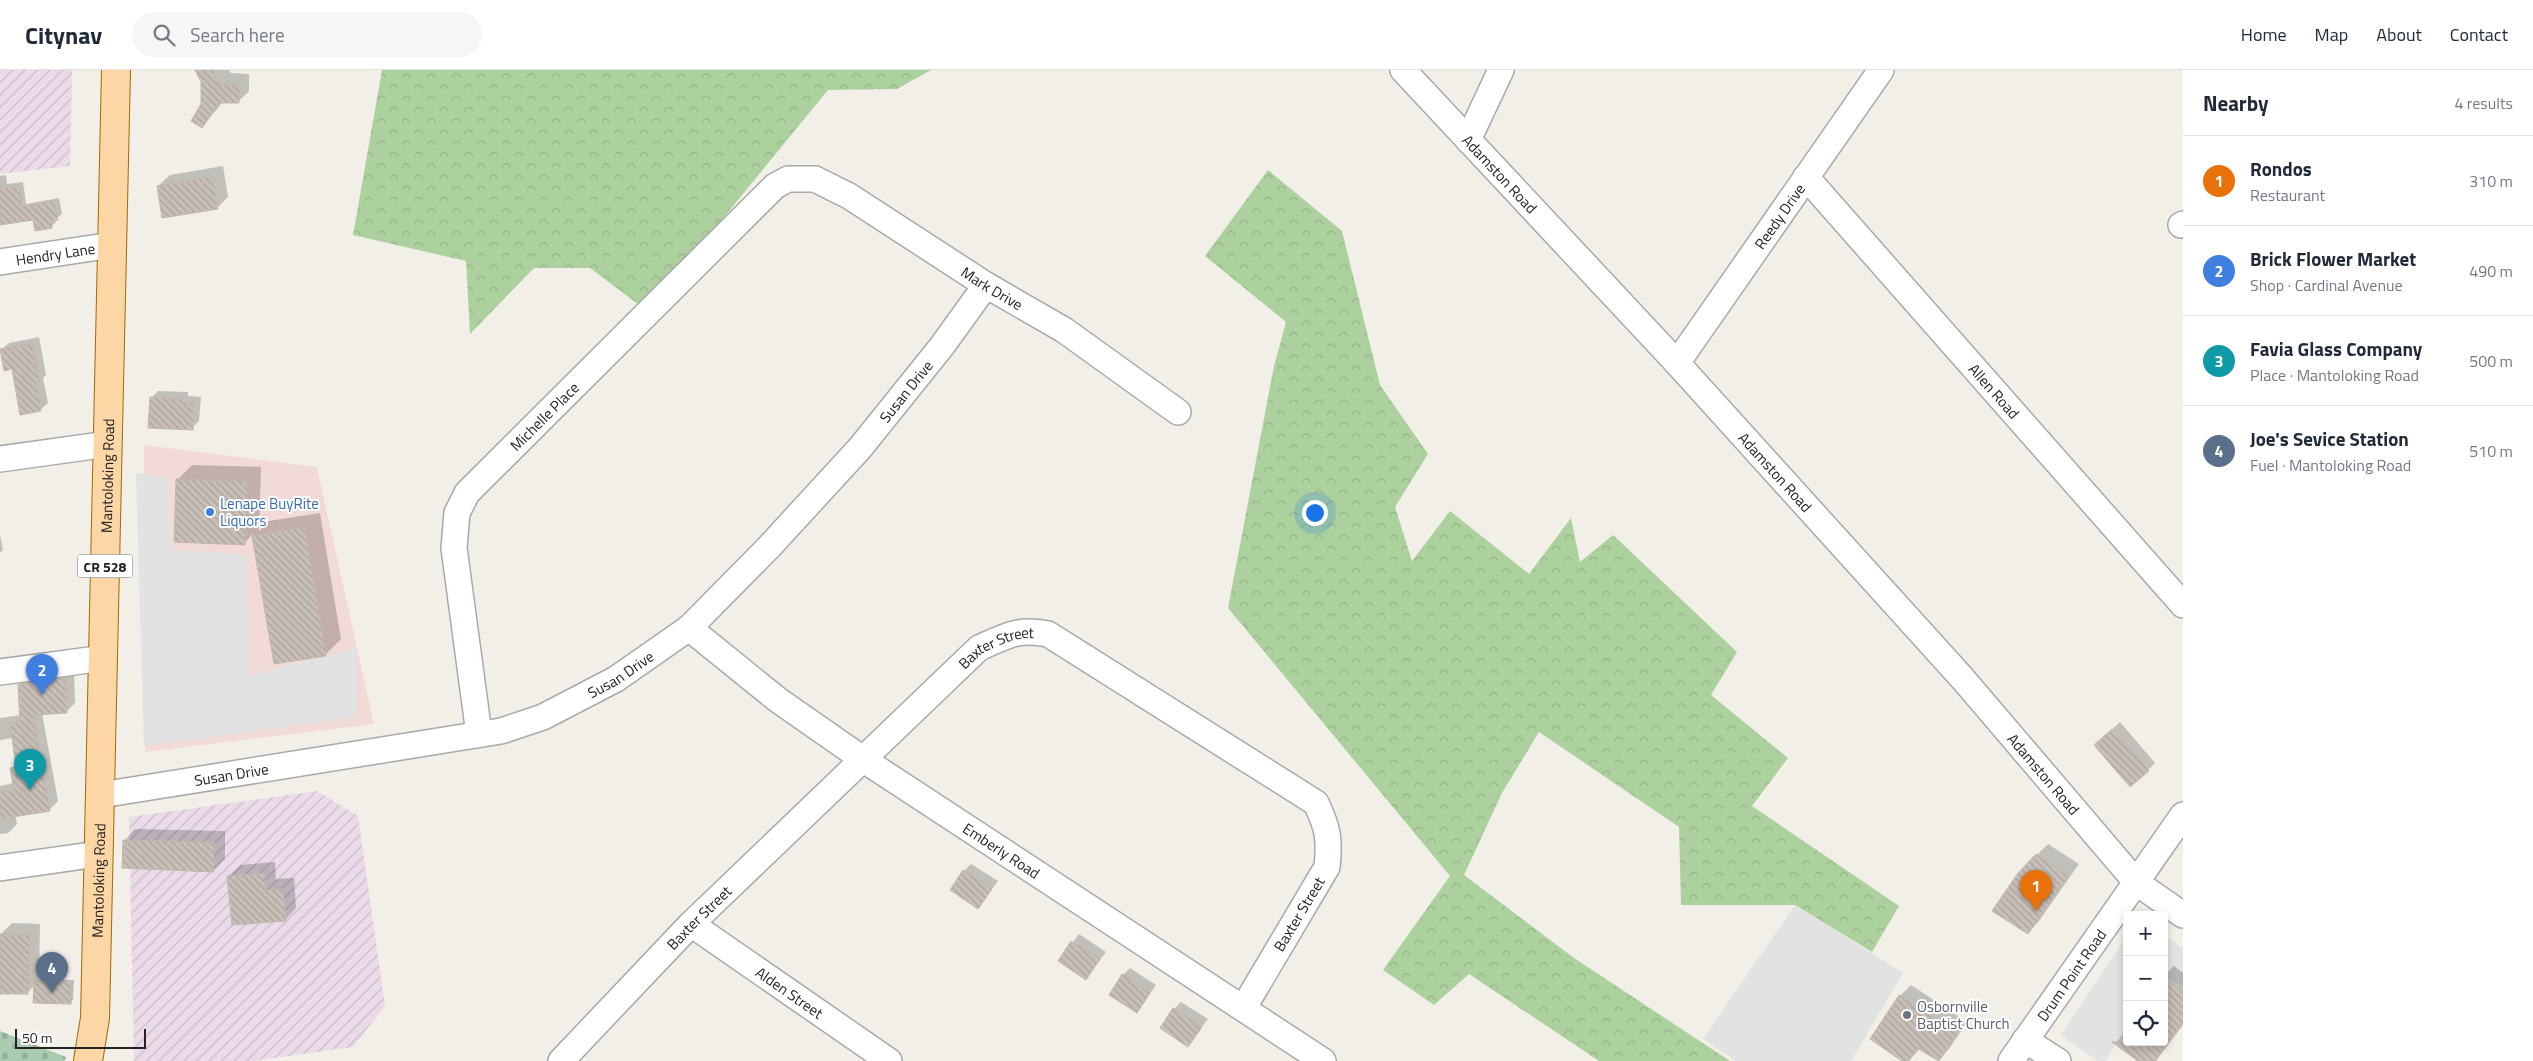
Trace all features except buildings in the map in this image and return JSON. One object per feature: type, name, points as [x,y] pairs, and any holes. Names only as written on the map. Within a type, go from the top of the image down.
[{"type":"main road","name":"Mantoloking Road","points":[[88,1061],[95,1018],[116,70]]},
{"type":"street","name":"Adamston Road","points":[[1402,70],[1677,363],[1963,679],[2137,883],[2183,915]]},
{"type":"street","points":[[1468,140],[1501,70]]},
{"type":"street","name":"Reedy Drive","points":[[1677,363],[1881,70]]},
{"type":"street","name":"Allen Road","points":[[1806,178],[2183,605]]},
{"type":"street","name":"Michelle Place","points":[[479,734],[454,548],[457,513],[467,493],[776,186],[788,179],[800,179]]},
{"type":"street","name":"Mark Drive","points":[[800,179],[815,179],[849,196],[986,285],[1064,330],[1178,412]]},
{"type":"street","name":"Hendry Lane","points":[[0,262],[112,245]]},
{"type":"street","name":"Susan Drive","points":[[101,795],[501,731],[543,717],[616,679],[689,628],[769,547],[860,448],[942,346],[986,285]]},
{"type":"street","points":[[0,459],[108,444]]},
{"type":"street","name":"Emberly Road","points":[[689,628],[778,700],[864,760],[1324,1061]]},
{"type":"street","name":"Baxter Street","points":[[562,1061],[691,924],[979,648],[1017,631],[1030,630],[1048,634],[1316,803],[1328,827],[1329,845],[1326,867],[1244,1007]]},
{"type":"street","points":[[0,672],[104,658]]},
{"type":"street","name":"Drum Point Road","points":[[2011,1061],[2183,815]]},
{"type":"street","points":[[0,868],[98,854]]},
{"type":"street","name":"Alden Street","points":[[691,924],[888,1061]]},
{"type":"street","points":[[2025,1040],[2058,1061]]},
{"type":"shaded area","points":[[0,70],[72,70],[70,166],[0,174]]},
{"type":"shaded area","points":[[144,445],[317,467],[374,724],[145,752]]},
{"type":"shaded area","points":[[136,473],[170,477],[171,549],[247,555],[248,676],[356,648],[357,717],[144,746]]},
{"type":"shaded area","points":[[317,791],[358,816],[385,1006],[353,1047],[252,1061],[134,1061],[129,817]]},
{"type":"shaded area","points":[[1795,905],[1903,973],[1851,1061],[1736,1061],[1703,1039]]},
{"type":"shaded area","points":[[2168,939],[2183,948],[2183,987],[2168,978]]},
{"type":"shaded area","points":[[2123,942],[2123,1032],[2105,1061],[2098,1061],[2061,1035]]},
{"type":"green space","points":[[382,70],[931,70],[897,89],[828,90],[647,311],[590,268],[534,268],[470,334],[466,261],[353,235]]},
{"type":"green space","points":[[1268,170],[1342,231],[1380,385],[1428,454],[1395,507],[1412,561],[1450,511],[1529,574],[1571,518],[1580,562],[1613,535],[1737,652],[1711,695],[1788,758],[1752,806],[1899,906],[1872,952],[1795,905],[1681,905],[1679,827],[1539,732],[1502,793],[1464,875],[1574,958],[1730,1061],[1599,1061],[1469,974],[1434,1005],[1383,970],[1450,876],[1228,608],[1274,366],[1286,322],[1205,256]]},
{"type":"green space","points":[[0,1031],[66,1057],[65,1061],[0,1061]]},
{"type":"place","name":"Lenape BuyRite Liquors","points":[[210,512]]},
{"type":"place","name":"Brick Flower Market","points":[[42,695]]},
{"type":"place","name":"Favia Glass Company","points":[[30,790]]},
{"type":"place","name":"Rondos","points":[[2036,911]]},
{"type":"place","name":"Joe's Sevice Station","points":[[52,993]]},
{"type":"place","name":"Osbornville Baptist Church","points":[[1907,1015]]}]
